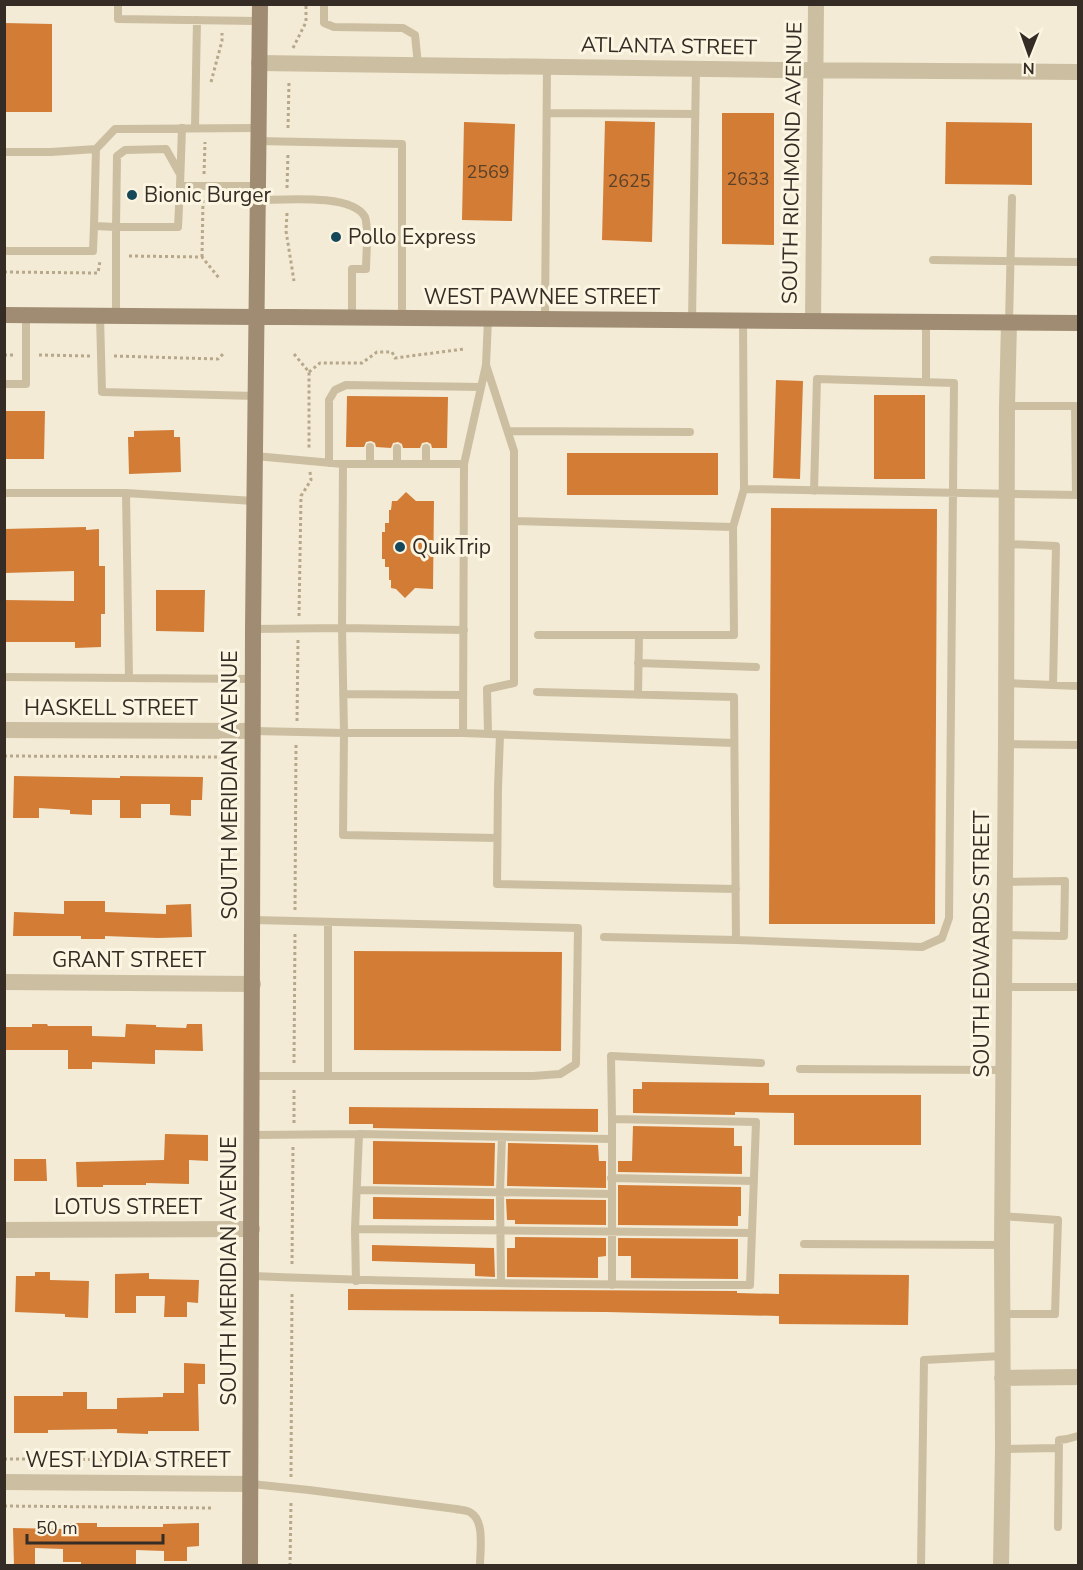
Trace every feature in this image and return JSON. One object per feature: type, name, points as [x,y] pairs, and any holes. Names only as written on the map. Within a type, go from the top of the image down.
[{"type":"main road","name":"SOUTH MERIDIAN AVENUE","points":[[250,1566],[253,629],[260,13]]},
{"type":"main road","name":"WEST PAWNEE STREET","points":[[4,315],[1078,323]]},
{"type":"street","name":"SOUTH RICHMOND AVENUE","points":[[813,321],[816,4]]},
{"type":"street","name":"ATLANTA STREET","points":[[259,63],[1078,72]]},
{"type":"street","name":"SOUTH EDWARDS STREET","points":[[1001,1566],[1007,406],[1010,323]]},
{"type":"street","name":"HASKELL STREET","points":[[4,730],[253,731]]},
{"type":"street","name":"GRANT STREET","points":[[4,982],[253,984]]},
{"type":"street","name":"LOTUS STREET","points":[[4,1230],[252,1229]]},
{"type":"street","points":[[1002,1378],[1078,1377]]},
{"type":"street","name":"WEST LYDIA STREET","points":[[4,1482],[251,1484]]},
{"type":"lane","points":[[118,4],[118,19],[197,20],[260,13]]},
{"type":"lane","points":[[324,4],[324,23],[334,27],[403,28],[415,35],[418,65]]},
{"type":"lane","points":[[195,128],[197,20]]},
{"type":"lane","points":[[545,320],[547,67]]},
{"type":"lane","points":[[692,321],[696,69]]},
{"type":"lane","points":[[547,113],[695,114]]},
{"type":"lane","points":[[4,251],[93,251],[96,149],[115,129],[195,128],[258,135],[402,144],[402,319]]},
{"type":"lane","points":[[94,226],[178,227],[182,129]]},
{"type":"lane","points":[[4,152],[96,149]]},
{"type":"lane","points":[[180,174],[166,149],[125,150],[117,156],[116,227],[102,392],[255,396]]},
{"type":"lane","points":[[180,186],[325,200],[355,207],[364,217],[367,243],[366,269],[352,268],[352,318]]},
{"type":"lane","points":[[1010,323],[1012,198]]},
{"type":"lane","points":[[933,260],[1078,262]]},
{"type":"lane","points":[[4,384],[26,384],[26,316]]},
{"type":"lane","points":[[463,733],[464,464],[486,365],[488,319]]},
{"type":"lane","points":[[538,635],[734,635],[733,527],[744,489],[743,321]]},
{"type":"lane","points":[[926,322],[926,382]]},
{"type":"lane","points":[[486,365],[514,451],[514,683],[487,689],[488,734]]},
{"type":"lane","points":[[604,937],[922,947],[942,938],[949,918],[954,383],[817,379],[814,491]]},
{"type":"lane","points":[[328,463],[329,400],[335,390],[346,385],[481,387]]},
{"type":"lane","points":[[370,396],[371,386]]},
{"type":"lane","points":[[398,386],[398,396]]},
{"type":"lane","points":[[427,387],[427,397]]},
{"type":"lane","points":[[744,489],[1077,495],[1075,406],[1007,406]]},
{"type":"lane","points":[[508,431],[690,432]]},
{"type":"lane","points":[[370,447],[370,464]]},
{"type":"lane","points":[[397,448],[397,464]]},
{"type":"lane","points":[[426,448],[426,464]]},
{"type":"lane","points":[[255,456],[343,464],[464,464]]},
{"type":"lane","points":[[343,464],[343,835],[497,838]]},
{"type":"lane","points":[[4,493],[126,493],[254,501]]},
{"type":"lane","points":[[126,493],[129,678]]},
{"type":"lane","points":[[514,521],[733,527]]},
{"type":"lane","points":[[1007,544],[1056,546],[1053,685]]},
{"type":"lane","points":[[253,629],[464,630]]},
{"type":"lane","points":[[638,694],[639,635]]},
{"type":"lane","points":[[638,663],[756,667]]},
{"type":"lane","points":[[4,677],[253,679]]},
{"type":"lane","points":[[1006,683],[1078,686]]},
{"type":"lane","points":[[537,692],[734,697],[736,940]]},
{"type":"lane","points":[[343,694],[463,695]]},
{"type":"lane","points":[[253,731],[463,733],[735,742]]},
{"type":"lane","points":[[500,735],[497,884],[736,889]]},
{"type":"lane","points":[[1006,744],[1078,745]]},
{"type":"lane","points":[[1005,882],[1065,881],[1064,936],[1005,935]]},
{"type":"lane","points":[[252,1076],[533,1076],[560,1074],[576,1064],[578,928],[253,920]]},
{"type":"lane","points":[[328,922],[328,1076]]},
{"type":"lane","points":[[1004,987],[1078,987]]},
{"type":"lane","points":[[612,1285],[611,1056],[761,1063]]},
{"type":"lane","points":[[800,1069],[1004,1071]]},
{"type":"lane","points":[[252,1276],[356,1281],[750,1285],[756,1122],[612,1119]]},
{"type":"lane","points":[[252,1135],[359,1134],[611,1139]]},
{"type":"lane","points":[[356,1281],[355,1230],[359,1134]]},
{"type":"lane","points":[[501,1283],[502,1137]]},
{"type":"lane","points":[[611,1178],[754,1181]]},
{"type":"lane","points":[[357,1190],[612,1194]]},
{"type":"lane","points":[[1002,1216],[1058,1220],[1055,1314],[1002,1314]]},
{"type":"lane","points":[[355,1230],[752,1233]]},
{"type":"lane","points":[[804,1244],[1002,1245]]},
{"type":"lane","points":[[921,1566],[924,1360],[1002,1356]]},
{"type":"lane","points":[[1058,1527],[1059,1440],[1078,1436]]},
{"type":"lane","points":[[1003,1449],[1059,1448]]},
{"type":"lane","points":[[251,1484],[456,1509],[471,1513],[479,1522],[480,1566]]},
{"type":"path","points":[[309,372],[320,363],[362,363],[376,352],[392,352],[395,358],[464,349]]},
{"type":"path","points":[[290,1566],[298,629],[301,496],[311,480],[308,433],[309,372],[294,354]]},
{"type":"path","points":[[4,756],[219,757]]},
{"type":"path","points":[[4,1459],[213,1460]]},
{"type":"path","points":[[4,1506],[212,1508]]},
{"type":"building","points":[[4,23],[52,24],[52,112],[4,112]]},
{"type":"building","points":[[722,113],[774,113],[774,245],[722,244]]},
{"type":"building","points":[[605,121],[655,122],[652,242],[602,240]]},
{"type":"building","points":[[464,122],[515,124],[512,221],[462,220]]},
{"type":"building","points":[[946,122],[1032,123],[1032,185],[945,184]]},
{"type":"building","points":[[776,380],[803,381],[800,479],[773,478]]},
{"type":"building","points":[[874,395],[925,395],[925,479],[874,479]]},
{"type":"building","points":[[347,396],[448,397],[447,448],[432,448],[427,442],[422,443],[420,448],[403,448],[398,442],[393,443],[391,448],[376,447],[371,441],[366,442],[364,447],[346,447]]},
{"type":"building","points":[[4,411],[45,411],[44,459],[4,459]]},
{"type":"building","points":[[174,430],[174,437],[180,437],[181,472],[129,474],[128,437],[134,437],[134,431]]},
{"type":"building","points":[[567,453],[718,453],[718,495],[567,495]]},
{"type":"building","points":[[406,492],[416,501],[434,501],[433,589],[415,588],[405,598],[396,589],[391,588],[389,567],[385,567],[385,559],[382,559],[382,532],[385,532],[385,523],[389,523],[392,501],[397,501]]},
{"type":"building","points":[[771,508],[937,509],[935,924],[769,924]]},
{"type":"building","points":[[86,527],[86,530],[99,529],[99,566],[105,566],[105,614],[101,614],[101,647],[75,648],[75,642],[4,642],[4,600],[74,601],[74,571],[4,573],[4,529]]},
{"type":"building","points":[[156,590],[205,590],[204,632],[156,631]]},
{"type":"building","points":[[14,776],[203,777],[202,800],[191,800],[191,816],[170,815],[170,804],[141,804],[141,818],[120,818],[120,800],[92,800],[92,815],[70,814],[70,810],[39,808],[39,818],[13,818]]},
{"type":"building","points":[[64,901],[105,901],[105,912],[166,914],[166,905],[191,904],[192,937],[105,936],[105,939],[81,939],[81,936],[13,936],[14,912],[64,914]]},
{"type":"building","points":[[354,951],[562,952],[561,1051],[354,1050]]},
{"type":"building","points":[[32,1024],[92,1026],[92,1036],[125,1037],[126,1024],[186,1028],[187,1024],[202,1024],[203,1051],[155,1050],[155,1064],[92,1062],[92,1069],[68,1069],[68,1050],[4,1050],[4,1027],[32,1027]]},
{"type":"building","points":[[642,1082],[769,1083],[769,1095],[921,1095],[921,1145],[794,1145],[794,1113],[735,1112],[735,1115],[633,1113],[633,1089],[642,1089]]},
{"type":"building","points":[[349,1107],[598,1109],[598,1132],[373,1128],[373,1124],[349,1124]]},
{"type":"building","points":[[633,1126],[734,1128],[734,1146],[742,1146],[742,1174],[618,1172],[618,1161],[632,1161]]},
{"type":"building","points":[[165,1134],[208,1135],[208,1161],[189,1160],[189,1184],[146,1183],[146,1185],[77,1187],[76,1162],[164,1160]]},
{"type":"building","points":[[373,1141],[495,1143],[494,1186],[373,1184]]},
{"type":"building","points":[[508,1143],[598,1145],[599,1161],[606,1161],[606,1188],[507,1186]]},
{"type":"building","points":[[14,1159],[46,1159],[47,1181],[14,1181]]},
{"type":"building","points":[[618,1185],[741,1187],[741,1216],[738,1216],[738,1226],[618,1225]]},
{"type":"building","points":[[373,1197],[494,1199],[494,1220],[373,1219]]},
{"type":"building","points":[[506,1199],[606,1200],[606,1225],[515,1224],[515,1220],[507,1220]]},
{"type":"building","points":[[515,1237],[606,1238],[606,1256],[598,1257],[598,1278],[507,1277],[507,1248],[515,1248]]},
{"type":"building","points":[[618,1238],[738,1239],[738,1279],[631,1278],[631,1256],[618,1256]]},
{"type":"building","points":[[372,1245],[494,1248],[495,1277],[475,1276],[475,1264],[372,1261]]},
{"type":"building","points":[[35,1272],[50,1272],[50,1280],[89,1281],[88,1318],[65,1317],[65,1314],[15,1312],[16,1276],[35,1276]]},
{"type":"building","points":[[149,1273],[149,1279],[199,1280],[198,1303],[187,1302],[187,1317],[164,1317],[165,1296],[136,1296],[136,1313],[115,1313],[115,1274]]},
{"type":"building","points":[[779,1274],[909,1275],[908,1325],[779,1324],[779,1316],[348,1310],[348,1289],[737,1291],[737,1293],[779,1294]]},
{"type":"building","points":[[184,1363],[205,1364],[205,1384],[198,1384],[199,1431],[148,1431],[148,1434],[117,1433],[117,1429],[14,1433],[14,1396],[63,1396],[63,1392],[87,1392],[87,1409],[117,1409],[117,1398],[163,1397],[163,1393],[184,1393]]},
{"type":"building","points":[[63,1523],[97,1523],[97,1527],[163,1527],[163,1524],[199,1523],[199,1546],[187,1547],[187,1561],[164,1561],[164,1551],[136,1550],[136,1566],[81,1566],[81,1562],[63,1562],[63,1549],[35,1548],[35,1566],[14,1566],[13,1528],[63,1529]]},
{"type":"place","name":"Bionic Burger","points":[[132,195]]},
{"type":"place","name":"Pollo Express","points":[[336,237]]},
{"type":"place","name":"QuikTrip","points":[[400,547]]}]
